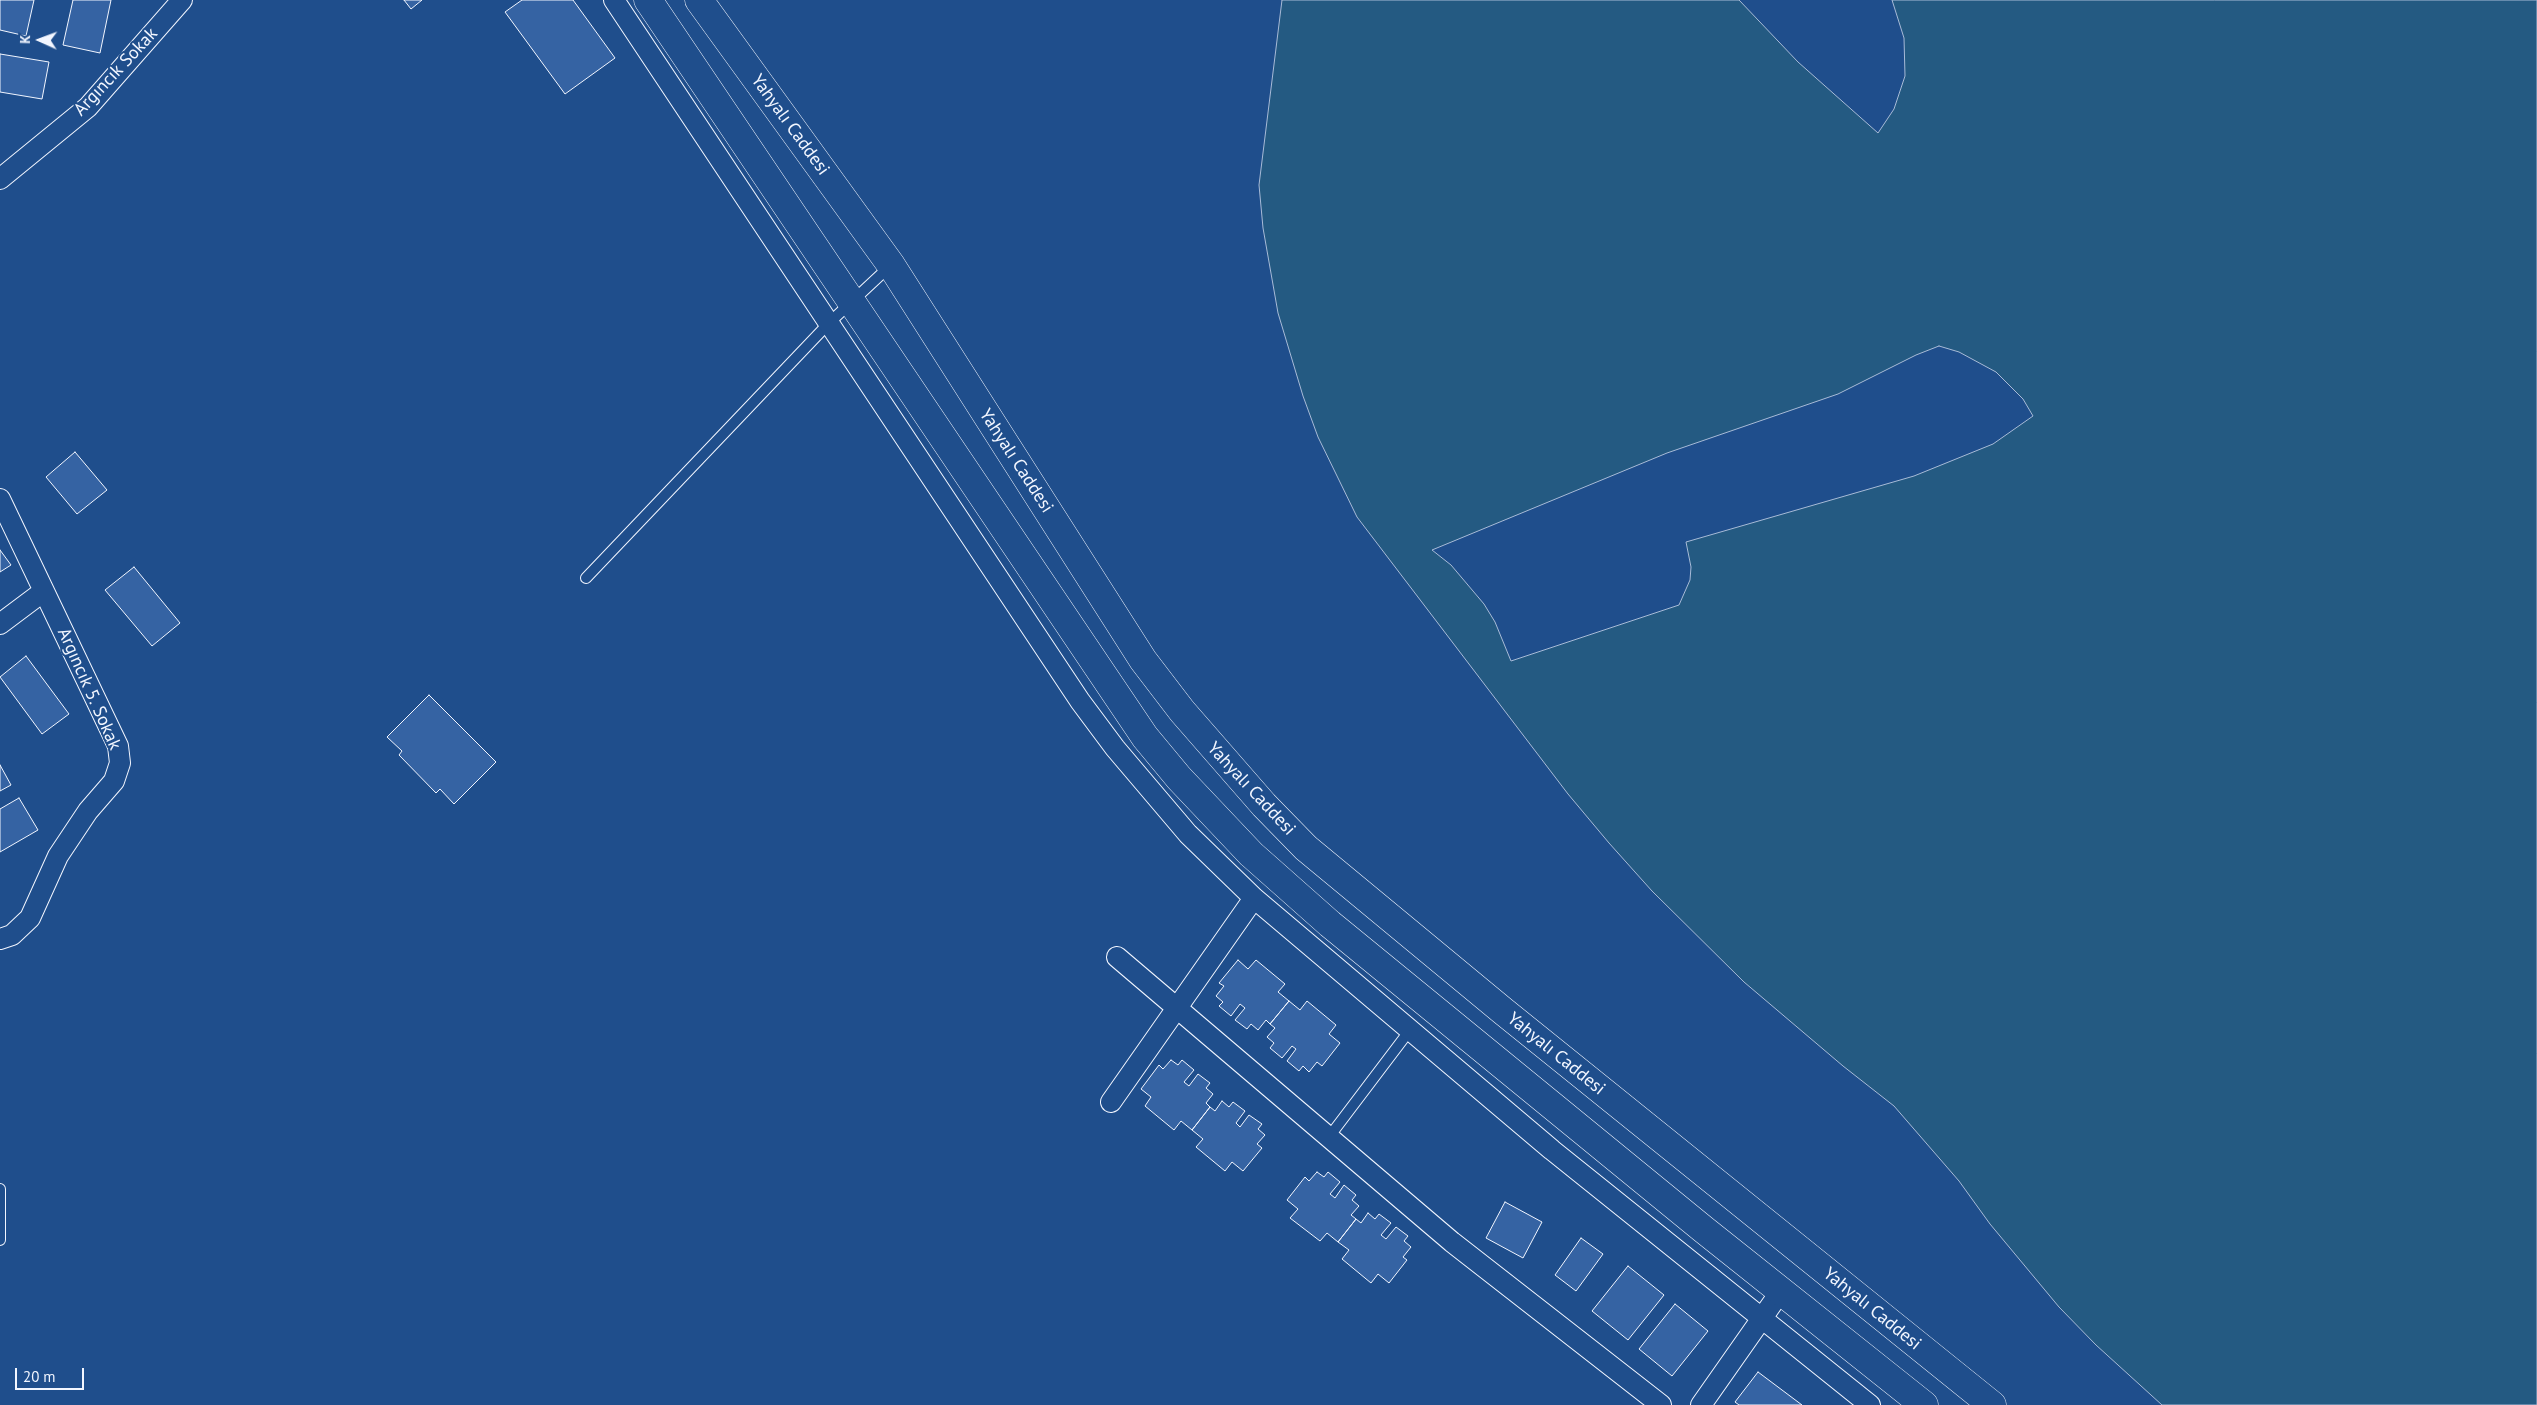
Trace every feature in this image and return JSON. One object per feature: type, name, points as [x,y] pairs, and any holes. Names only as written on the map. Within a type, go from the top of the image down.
[{"type":"main road","points":[[648,0],[1145,737],[1214,817],[1283,884],[1330,924],[1924,1405]]},
{"type":"main road","name":"Yahyalı Caddesi","points":[[699,0],[891,265],[1143,660],[1182,712],[1264,806],[1306,848],[1503,1011],[1992,1405]]},
{"type":"street","name":"Argıncık Sokak","points":[[0,179],[88,107],[182,0]]},
{"type":"street","points":[[614,0],[1047,652],[1109,740],[1188,834],[1254,898],[1552,1150],[1870,1405]]},
{"type":"street","name":"Argıncık 5. Sokak","points":[[0,498],[118,746],[120,763],[114,781],[88,811],[58,856],[30,918],[12,934],[0,939]]},
{"type":"street","points":[[0,624],[44,591]]},
{"type":"street","points":[[1111,1102],[1254,898]]},
{"type":"street","points":[[1117,957],[1452,1242],[1661,1405]]},
{"type":"street","points":[[1701,1405],[1781,1291]]},
{"type":"lane","points":[[586,578],[829,323],[891,265]]},
{"type":"lane","points":[[1329,1138],[1410,1030]]},
{"type":"lane","points":[[0,1189],[0,1240]]},
{"type":"shaded area","points":[[1282,0],[1739,0],[1798,62],[1878,133],[1894,109],[1905,76],[1904,38],[1892,0],[2537,0],[2537,1405],[2162,1405],[2096,1345],[2059,1307],[1990,1224],[1959,1181],[1894,1106],[1843,1066],[1744,982],[1652,891],[1609,843],[1568,794],[1357,517],[1318,437],[1303,396],[1278,313],[1263,228],[1259,185]],"holes":[[[1939,346],[1959,352],[1996,372],[2023,399],[2033,416],[1993,444],[1914,476],[1686,542],[1691,567],[1690,580],[1679,605],[1511,661],[1495,622],[1484,604],[1451,565],[1432,550],[1667,453],[1838,394],[1916,355]]]},
{"type":"building","points":[[0,0],[34,0],[26,36],[0,30]]},
{"type":"building","points":[[73,0],[111,0],[100,53],[63,45]]},
{"type":"building","points":[[404,0],[422,0],[411,9]]},
{"type":"building","points":[[522,0],[573,0],[615,58],[565,94],[505,12]]},
{"type":"building","points":[[0,54],[49,62],[42,99],[0,92]]},
{"type":"building","points":[[75,452],[107,490],[77,514],[46,477]]},
{"type":"building","points":[[0,550],[11,565],[0,572]]},
{"type":"building","points":[[134,567],[180,623],[152,646],[105,590]]},
{"type":"building","points":[[26,656],[69,714],[42,734],[0,677]]},
{"type":"building","points":[[429,695],[496,762],[454,804],[440,789],[436,793],[399,755],[402,751],[387,737]]},
{"type":"building","points":[[0,765],[11,785],[0,791]]},
{"type":"building","points":[[19,798],[38,830],[0,852],[0,809]]},
{"type":"building","points":[[1238,960],[1248,969],[1256,960],[1285,984],[1278,992],[1289,1001],[1270,1024],[1266,1020],[1258,1030],[1251,1024],[1247,1029],[1235,1020],[1245,1008],[1240,1004],[1231,1016],[1219,1006],[1223,1002],[1216,996],[1224,986],[1219,983]]},
{"type":"building","points":[[1289,1001],[1300,1010],[1307,1001],[1336,1025],[1329,1034],[1340,1043],[1322,1066],[1317,1062],[1309,1072],[1303,1066],[1299,1071],[1287,1061],[1296,1049],[1292,1046],[1282,1058],[1270,1048],[1274,1043],[1267,1037],[1275,1028],[1270,1024]]},
{"type":"building","points":[[1171,1060],[1178,1065],[1182,1060],[1194,1070],[1184,1082],[1189,1086],[1198,1074],[1210,1083],[1206,1088],[1213,1094],[1206,1103],[1210,1107],[1192,1130],[1181,1121],[1174,1130],[1145,1106],[1151,1097],[1141,1089],[1159,1065],[1163,1069]]},
{"type":"building","points":[[1222,1101],[1229,1107],[1233,1102],[1245,1111],[1236,1123],[1240,1127],[1249,1115],[1262,1124],[1258,1129],[1265,1135],[1257,1144],[1262,1148],[1243,1171],[1232,1162],[1225,1171],[1196,1147],[1203,1139],[1192,1130],[1210,1107],[1215,1111]]},
{"type":"building","points":[[1317,1172],[1324,1177],[1328,1172],[1340,1182],[1330,1194],[1335,1198],[1344,1185],[1356,1195],[1352,1200],[1359,1206],[1351,1215],[1356,1219],[1338,1242],[1327,1233],[1320,1241],[1290,1218],[1298,1209],[1287,1200],[1305,1177],[1309,1181]]},
{"type":"building","points":[[1505,1202],[1542,1222],[1523,1258],[1486,1238]]},
{"type":"building","points":[[1368,1213],[1375,1219],[1379,1214],[1391,1223],[1381,1235],[1386,1239],[1396,1227],[1408,1236],[1404,1241],[1411,1247],[1403,1257],[1407,1260],[1389,1283],[1378,1274],[1371,1283],[1342,1259],[1349,1250],[1338,1242],[1356,1219],[1361,1223]]},
{"type":"building","points":[[1581,1238],[1603,1254],[1576,1291],[1555,1275]]},
{"type":"building","points":[[1628,1266],[1664,1295],[1628,1340],[1592,1311]]},
{"type":"building","points":[[1675,1304],[1708,1331],[1672,1376],[1639,1349]]},
{"type":"building","points":[[1758,1372],[1802,1405],[1739,1405],[1735,1402]]}]
